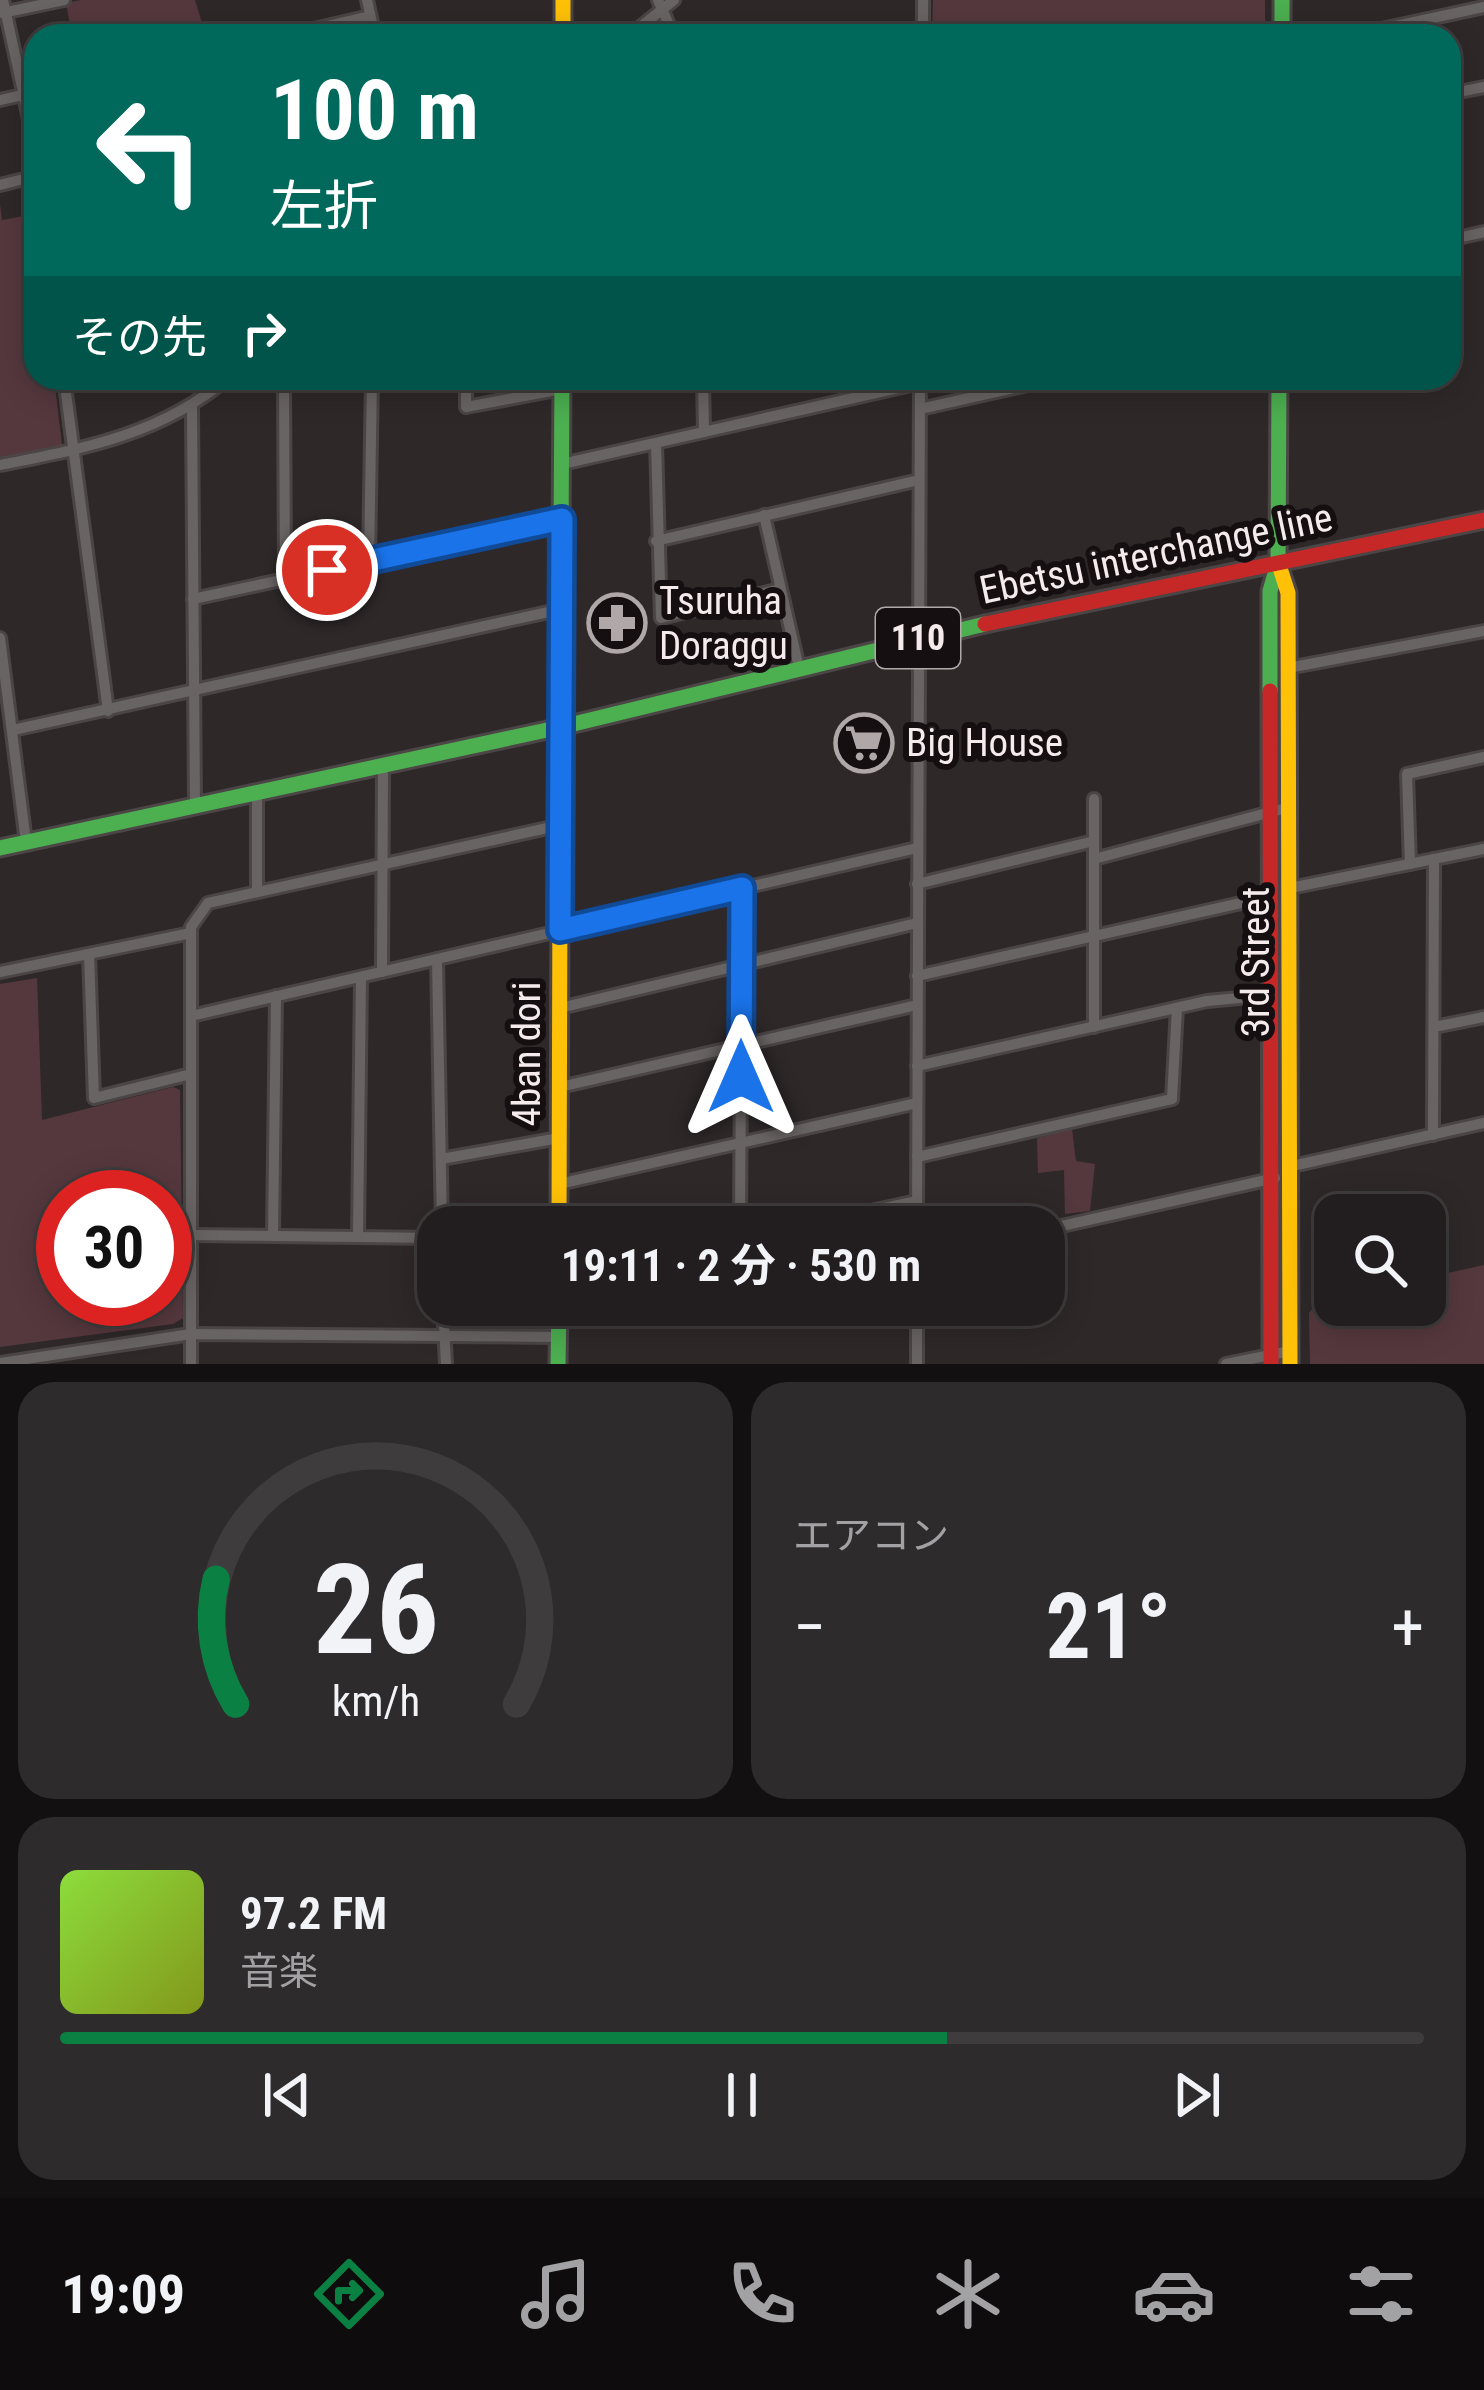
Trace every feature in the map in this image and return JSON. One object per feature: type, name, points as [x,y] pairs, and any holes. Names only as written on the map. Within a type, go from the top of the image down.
[{"type":"street","points":[[24,74],[3,9],[64,0]]},
{"type":"street","points":[[367,0],[372,24]]},
{"type":"street","points":[[659,6],[674,0]]},
{"type":"street","points":[[1404,24],[1484,7]]},
{"type":"street","points":[[336,24],[370,16]]},
{"type":"street","points":[[65,390],[108,711]]},
{"type":"street","points":[[0,465],[118,442],[192,408],[214,390]]},
{"type":"street","points":[[284,390],[285,579]]},
{"type":"street","points":[[369,561],[372,390]]},
{"type":"street","points":[[466,390],[466,407],[537,390]]},
{"type":"street","name":"4ban dori","points":[[559,1206],[562,390]]},
{"type":"street","points":[[703,390],[704,432]]},
{"type":"street","points":[[562,464],[882,390]]},
{"type":"street","points":[[917,1206],[920,390]]},
{"type":"street","points":[[920,409],[1006,390]]},
{"type":"street","name":"3rd Street","points":[[1271,1359],[1267,1180],[1270,591],[1278,562],[1280,390]]},
{"type":"street","points":[[192,408],[195,806]]},
{"type":"street","points":[[656,443],[661,618],[780,590]]},
{"type":"street","points":[[656,541],[919,480]]},
{"type":"street","points":[[764,515],[799,668]]},
{"type":"street","points":[[193,599],[562,519]]},
{"type":"street","name":"Ebetsu interchange line","points":[[0,848],[561,727],[917,638],[1484,520]]},
{"type":"street","name":"3rd Street","points":[[1278,562],[1288,593],[1290,1358]]},
{"type":"street","points":[[13,730],[562,610]]},
{"type":"street","points":[[1288,668],[1484,631]]},
{"type":"street","points":[[0,638],[26,842]]},
{"type":"street","points":[[1410,864],[1407,774],[1484,757]]},
{"type":"street","points":[[382,972],[383,766]]},
{"type":"street","points":[[257,793],[257,892]]},
{"type":"street","points":[[1094,799],[1094,1027]]},
{"type":"street","points":[[1094,859],[1290,807]]},
{"type":"street","points":[[191,1170],[191,933],[208,903],[561,824]]},
{"type":"street","points":[[917,884],[1094,841]]},
{"type":"street","points":[[191,1016],[917,848]]},
{"type":"street","points":[[1290,888],[1484,849]]},
{"type":"street","points":[[1433,1135],[1434,859]]},
{"type":"street","points":[[740,1206],[742,888]]},
{"type":"street","points":[[917,976],[1272,896]]},
{"type":"street","points":[[560,1008],[917,923]]},
{"type":"street","points":[[0,972],[191,933]]},
{"type":"street","points":[[89,954],[94,1098],[191,1074]]},
{"type":"street","points":[[437,959],[441,1206]]},
{"type":"street","points":[[358,1237],[361,976]]},
{"type":"street","points":[[917,1066],[1177,1008],[1290,994]]},
{"type":"street","points":[[273,1236],[276,996]]},
{"type":"street","points":[[560,1088],[917,1005]]},
{"type":"street","points":[[917,1157],[1172,1099],[1177,1008]]},
{"type":"street","points":[[1434,1027],[1484,1017]]},
{"type":"street","points":[[559,1184],[917,1103]]},
{"type":"street","points":[[1065,1225],[1267,1180],[1484,1123]]},
{"type":"street","points":[[440,1159],[560,1138]]},
{"type":"street","points":[[894,1206],[917,1201]]},
{"type":"street","points":[[192,1235],[417,1238]]},
{"type":"street","points":[[191,1326],[191,1364]]},
{"type":"street","points":[[443,1326],[446,1364]]},
{"type":"street","points":[[558,1364],[559,1326]]},
{"type":"street","points":[[914,1363],[916,1326]]},
{"type":"street","points":[[0,1363],[191,1334],[559,1337]]},
{"type":"street","points":[[1226,1364],[1290,1358]]},
{"type":"shaded area","points":[[195,0],[202,24],[70,24],[66,3]]},
{"type":"shaded area","points":[[933,0],[1265,0],[1265,24],[932,24]]},
{"type":"shaded area","points":[[0,204],[2,220],[24,216],[24,390],[55,390],[62,445],[0,458]]},
{"type":"shaded area","points":[[37,978],[42,1120],[173,1087],[180,1090],[181,1170],[36,1170],[36,1326],[158,1326],[0,1347],[0,984]]},
{"type":"shaded area","points":[[1072,1129],[1076,1161],[1095,1164],[1090,1211],[1065,1214],[1064,1170],[1038,1173],[1037,1138]]},
{"type":"shaded area","points":[[1484,1265],[1484,1364],[1310,1364],[1309,1313],[1314,1306],[1314,1326],[1446,1326],[1446,1273]]},
{"type":"traffic: fast","points":[[1282,0],[1282,24]]},
{"type":"traffic: fast","points":[[561,537],[562,390]]},
{"type":"traffic: fast","points":[[1270,691],[1270,591],[1278,563],[1279,390]]},
{"type":"traffic: fast","points":[[0,848],[561,727],[985,624]]},
{"type":"traffic: fast","points":[[558,1364],[559,1326]]},
{"type":"traffic: slow","points":[[563,0],[563,24]]},
{"type":"traffic: slow","points":[[559,1206],[561,537]]},
{"type":"traffic: slow","points":[[1279,565],[1288,593],[1290,1364]]},
{"type":"traffic: jam","points":[[985,624],[1484,520]]},
{"type":"traffic: jam","points":[[1270,691],[1271,1364]]},
{"type":"place","name":"Tsuruha Doraggu","points":[[617,623]]},
{"type":"place","name":"Big House","points":[[864,743]]},
{"type":"route","points":[[327,570],[562,519],[560,930],[742,888],[741,1077]]}]
